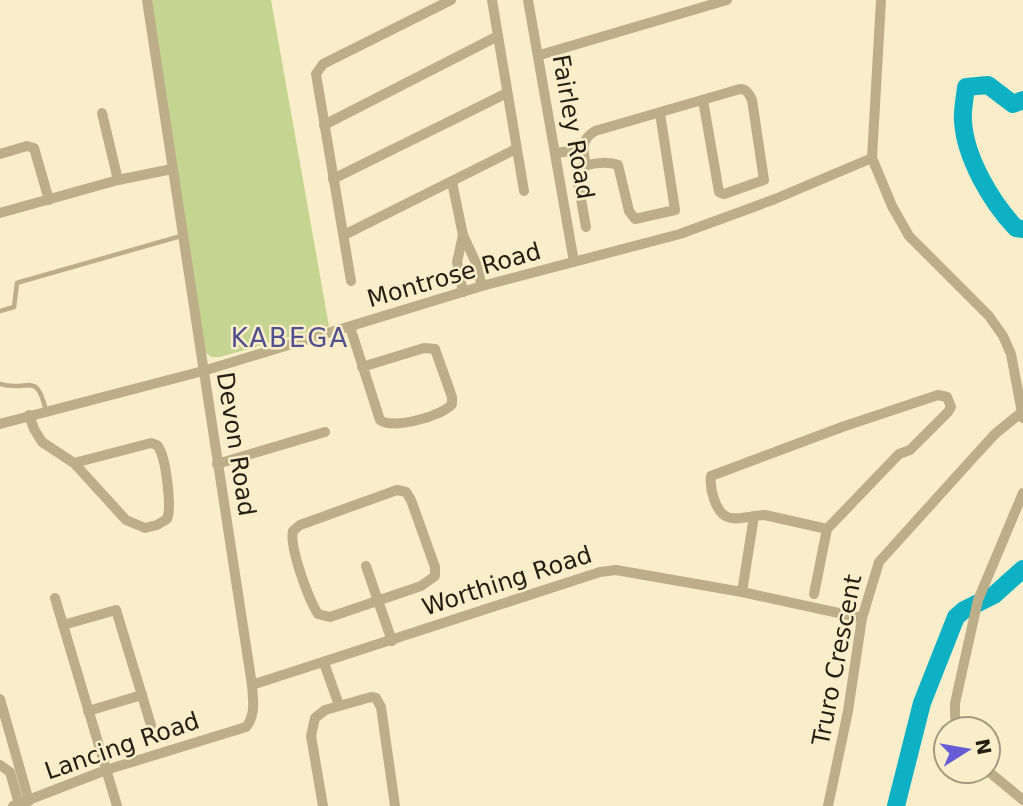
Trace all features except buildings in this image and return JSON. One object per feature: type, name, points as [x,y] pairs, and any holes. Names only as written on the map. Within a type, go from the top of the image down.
[{"type":"street","name":"Devon Road","points":[[146,0],[252,685],[253,709],[246,727]]},
{"type":"street","points":[[351,281],[316,74],[320,67],[451,0]]},
{"type":"street","points":[[492,0],[524,191]]},
{"type":"street","name":"Fairley Road","points":[[528,0],[540,55],[574,262]]},
{"type":"street","points":[[540,55],[727,0]]},
{"type":"street","points":[[881,0],[872,158],[892,206],[909,236],[989,316],[1003,336],[1011,354],[1023,418]]},
{"type":"street","points":[[324,125],[498,36]]},
{"type":"street","points":[[586,165],[583,149],[587,136],[595,131],[740,89],[747,92],[752,100],[764,180],[724,194],[719,192],[703,100]]},
{"type":"street","points":[[333,179],[507,93]]},
{"type":"street","points":[[102,113],[118,180]]},
{"type":"street","points":[[586,227],[577,177],[580,168],[586,165],[618,165],[629,211],[635,219],[675,211],[660,113]]},
{"type":"street","points":[[0,154],[27,146],[34,148],[49,200]]},
{"type":"street","points":[[344,235],[516,149]]},
{"type":"street","points":[[556,153],[583,149]]},
{"type":"street","name":"Montrose Road","points":[[0,424],[203,370],[482,286],[680,234],[775,199],[872,158]]},
{"type":"street","points":[[0,214],[118,180],[172,169]]},
{"type":"street","points":[[452,182],[463,235],[476,263],[482,286]]},
{"type":"street","points":[[463,235],[457,262],[463,292]]},
{"type":"street","points":[[350,327],[362,367],[380,420],[383,423],[397,425],[442,412],[452,404],[453,397],[435,349],[424,348],[362,367]]},
{"type":"street","points":[[814,594],[827,530],[898,454],[910,450],[948,412],[951,407],[947,397],[938,394],[816,436],[712,476],[710,489],[718,512],[723,516],[737,519],[765,515],[827,530]]},
{"type":"street","name":"Truro Crescent","points":[[828,806],[848,711],[862,618],[879,562],[980,450],[1022,412]]},
{"type":"street","points":[[29,415],[42,442],[74,463],[126,520],[145,528],[167,519],[170,511],[169,497],[160,450],[156,444],[120,449],[74,463]]},
{"type":"street","points":[[217,464],[325,432]]},
{"type":"street","points":[[402,490],[411,500],[435,567],[435,576],[421,586],[377,601],[330,617],[318,614],[292,534],[300,526],[402,490]]},
{"type":"street","points":[[955,715],[955,703],[978,604],[1023,493]]},
{"type":"street","points":[[742,592],[754,516]]},
{"type":"street","points":[[366,566],[392,641]]},
{"type":"street","name":"Worthing Road","points":[[252,685],[600,572],[627,571],[862,618]]},
{"type":"street","points":[[55,598],[117,806]]},
{"type":"street","points":[[63,625],[116,610],[152,725]]},
{"type":"street","points":[[324,663],[339,705]]},
{"type":"street","points":[[88,711],[142,695]]},
{"type":"street","points":[[323,806],[311,730],[314,718],[318,713],[339,705],[371,697],[376,698],[380,704],[395,806]]},
{"type":"street","points":[[0,699],[16,759],[20,804]]},
{"type":"street","name":"Lancing Road","points":[[20,804],[106,771],[246,727]]},
{"type":"street","points":[[1,765],[16,759]]},
{"type":"street","points":[[1,765],[10,772],[20,804]]},
{"type":"street","points":[[1002,783],[1023,800]]},
{"type":"lane","points":[[0,311],[14,307],[17,283],[181,236]]},
{"type":"lane","points":[[0,384],[34,385],[40,390],[46,411]]},
{"type":"green space","points":[[150,0],[271,0],[329,326],[220,357],[211,357],[204,351]]},
{"type":"waterway","points":[[1023,100],[1013,104],[988,85],[966,87],[963,117],[969,149],[981,178],[997,205],[1016,228],[1023,229]]},
{"type":"waterway","points":[[896,806],[922,703],[956,617],[994,595],[1023,569]]},
{"type":"district","name":"KABEGA","points":[[290,338]]}]
